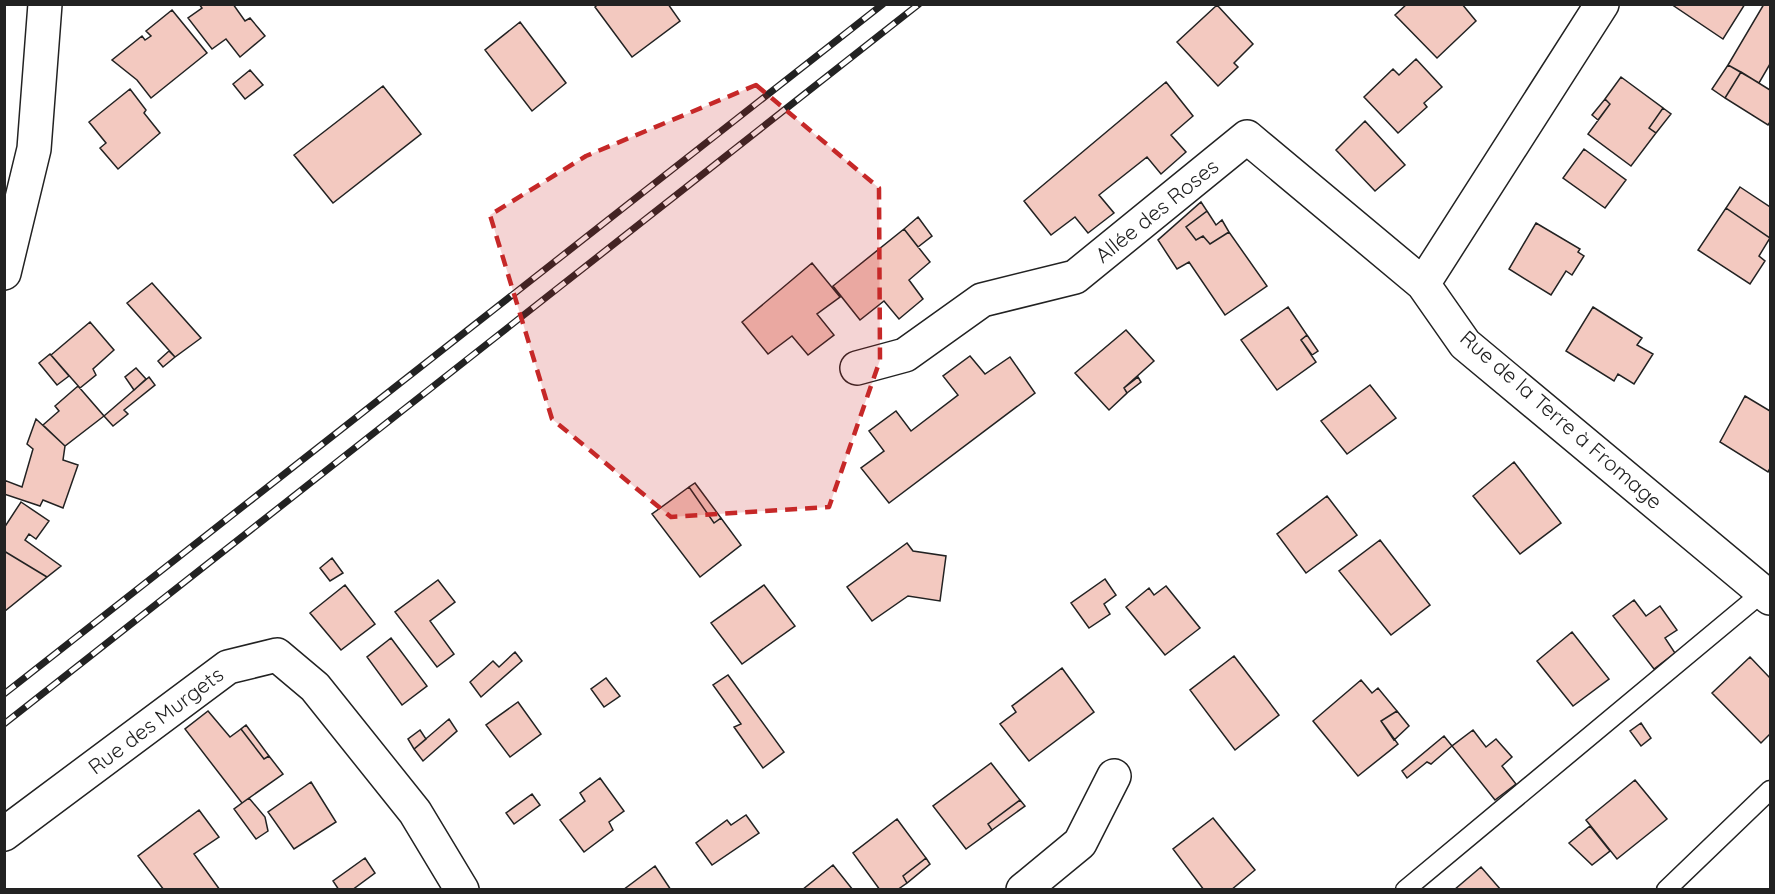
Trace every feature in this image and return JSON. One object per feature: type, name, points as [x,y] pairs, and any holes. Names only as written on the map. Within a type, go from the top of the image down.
[{"type":"street","points":[[4,273],[34,148],[45,4]]},
{"type":"street","points":[[1423,284],[1592,9]]},
{"type":"street","name":"Allée des Roses","points":[[857,368],[905,355],[982,300],[1076,277],[1247,137],[1423,284]]},
{"type":"street","name":"Rue de la Terre à Fromage","points":[[1423,284],[1465,344],[1767,595]]},
{"type":"street","name":"Rue des Murgets","points":[[4,834],[228,667],[277,654],[315,687],[415,812],[462,890]]},
{"type":"street","points":[[1023,890],[1080,843],[1114,776]]},
{"type":"lane","points":[[1405,890],[1767,595]]},
{"type":"lane","points":[[1666,890],[1770,790]]},
{"type":"highlighted area","points":[[756,85],[879,188],[880,360],[829,507],[671,517],[552,419],[490,215],[586,156]]},
{"type":"building","points":[[199,4],[233,4],[245,21],[250,18],[265,36],[240,57],[226,39],[212,49],[188,18],[202,8]]},
{"type":"building","points":[[598,4],[668,4],[680,21],[632,57],[595,7]]},
{"type":"building","points":[[1407,4],[1462,4],[1476,21],[1437,58],[1395,15]]},
{"type":"building","points":[[1671,4],[1745,4],[1723,39]]},
{"type":"building","points":[[1764,4],[1770,4],[1770,64],[1759,83],[1728,65]]},
{"type":"building","points":[[1217,5],[1253,44],[1234,63],[1238,67],[1218,86],[1177,42]]},
{"type":"building","points":[[172,10],[207,53],[151,98],[137,80],[112,60],[142,36],[145,40],[151,36],[146,31]]},
{"type":"building","points":[[520,22],[566,83],[532,111],[485,50]]},
{"type":"building","points":[[1416,59],[1442,87],[1424,103],[1427,107],[1398,133],[1364,97],[1393,69],[1399,75]]},
{"type":"building","points":[[1728,65],[1741,72],[1725,98],[1712,89]]},
{"type":"building","points":[[250,70],[263,85],[245,99],[233,84]]},
{"type":"building","points":[[1741,72],[1770,90],[1770,122],[1768,125],[1725,98]]},
{"type":"building","points":[[1621,77],[1663,108],[1649,128],[1656,133],[1631,166],[1588,134],[1610,104],[1605,99]]},
{"type":"building","points":[[1166,82],[1193,116],[1171,135],[1186,152],[1161,174],[1147,157],[1099,195],[1114,213],[1088,233],[1075,217],[1051,235],[1024,201]]},
{"type":"building","points":[[383,86],[421,134],[333,203],[294,155]]},
{"type":"building","points":[[130,89],[146,110],[144,113],[160,133],[118,169],[100,148],[106,143],[89,122]]},
{"type":"building","points":[[1605,99],[1610,104],[1598,120],[1592,115]]},
{"type":"building","points":[[1663,108],[1671,114],[1656,133],[1649,128]]},
{"type":"building","points":[[1365,121],[1405,165],[1375,191],[1336,150]]},
{"type":"building","points":[[1584,149],[1626,180],[1605,208],[1563,178]]},
{"type":"building","points":[[1740,187],[1770,207],[1770,238],[1726,208]]},
{"type":"building","points":[[1201,202],[1207,211],[1186,227],[1196,240],[1203,236],[1210,244],[1229,232],[1267,286],[1225,315],[1189,262],[1177,269],[1158,240]]},
{"type":"building","points":[[1726,208],[1770,238],[1759,256],[1765,261],[1750,284],[1698,250]]},
{"type":"building","points":[[1207,211],[1216,225],[1222,220],[1229,232],[1210,244],[1203,236],[1196,240],[1186,227]]},
{"type":"building","points":[[918,217],[932,236],[918,247],[904,229]]},
{"type":"building","points":[[1536,223],[1580,249],[1578,252],[1584,256],[1572,275],[1566,271],[1551,295],[1509,269]]},
{"type":"building","points":[[904,229],[930,262],[909,280],[923,299],[899,319],[884,301],[860,320],[833,286]]},
{"type":"building","points":[[812,263],[840,297],[817,314],[834,335],[808,355],[792,336],[768,354],[742,322]]},
{"type":"building","points":[[152,283],[201,338],[175,357],[127,303]]},
{"type":"building","points":[[1288,307],[1307,335],[1301,340],[1316,362],[1277,390],[1241,340]]},
{"type":"building","points":[[1593,307],[1642,338],[1637,345],[1653,354],[1634,384],[1618,374],[1614,381],[1566,351]]},
{"type":"building","points":[[90,322],[114,350],[93,369],[96,375],[80,388],[51,355]]},
{"type":"building","points":[[1126,330],[1154,361],[1124,388],[1127,393],[1109,410],[1075,373]]},
{"type":"building","points":[[1307,335],[1318,351],[1312,355],[1301,340]]},
{"type":"building","points":[[169,351],[175,357],[163,367],[158,361]]},
{"type":"building","points":[[50,354],[69,376],[57,385],[39,363]]},
{"type":"building","points":[[970,356],[985,374],[1010,357],[1035,393],[889,503],[861,468],[884,451],[869,431],[896,411],[911,431],[958,395],[943,376]]},
{"type":"building","points":[[136,368],[146,379],[134,390],[125,377]]},
{"type":"building","points":[[149,377],[155,385],[124,410],[128,414],[113,426],[104,416]]},
{"type":"building","points":[[1138,377],[1141,382],[1127,393],[1124,388]]},
{"type":"building","points":[[1370,385],[1396,418],[1347,454],[1321,421]]},
{"type":"building","points":[[78,386],[104,416],[65,446],[43,425],[59,411],[55,406]]},
{"type":"building","points":[[1745,396],[1770,411],[1770,468],[1768,472],[1720,442]]},
{"type":"building","points":[[36,419],[65,446],[63,460],[78,465],[63,508],[43,500],[40,506],[4,494],[4,480],[22,487],[33,449],[27,444]]},
{"type":"building","points":[[1514,462],[1561,523],[1520,554],[1473,496]]},
{"type":"building","points":[[695,483],[721,518],[714,523],[689,487]]},
{"type":"building","points":[[689,487],[714,523],[721,518],[741,545],[700,577],[652,514]]},
{"type":"building","points":[[1327,496],[1357,535],[1306,573],[1277,534]]},
{"type":"building","points":[[21,502],[49,521],[36,539],[29,534],[25,540],[61,566],[47,577],[4,551],[4,528]]},
{"type":"building","points":[[1380,540],[1430,605],[1391,635],[1339,571]]},
{"type":"building","points":[[907,543],[913,551],[946,556],[940,601],[908,596],[872,621],[847,587]]},
{"type":"building","points":[[4,551],[47,577],[5,611],[4,611]]},
{"type":"building","points":[[332,558],[343,573],[330,581],[320,568]]},
{"type":"building","points":[[1105,579],[1116,595],[1104,604],[1110,614],[1089,628],[1071,603]]},
{"type":"building","points":[[438,580],[455,602],[430,621],[454,654],[437,667],[395,612]]},
{"type":"building","points":[[345,585],[375,624],[341,650],[310,613]]},
{"type":"building","points":[[764,585],[795,626],[742,664],[711,623]]},
{"type":"building","points":[[1166,586],[1200,628],[1165,655],[1126,607],[1149,588],[1154,595]]},
{"type":"building","points":[[1634,600],[1646,616],[1660,606],[1677,630],[1665,638],[1675,653],[1654,669],[1613,616]]},
{"type":"building","points":[[1572,632],[1609,679],[1573,706],[1537,661]]},
{"type":"building","points":[[391,638],[427,686],[402,705],[367,657]]},
{"type":"building","points":[[515,652],[522,661],[481,697],[470,682],[493,661],[499,667]]},
{"type":"building","points":[[1234,656],[1279,715],[1235,750],[1190,690]]},
{"type":"building","points":[[1750,657],[1770,678],[1770,734],[1761,743],[1712,693]]},
{"type":"building","points":[[1062,668],[1094,712],[1029,761],[1000,724],[1016,712],[1012,706]]},
{"type":"building","points":[[728,675],[784,752],[763,768],[734,727],[741,724],[713,685]]},
{"type":"building","points":[[606,678],[620,696],[604,707],[591,689]]},
{"type":"building","points":[[1361,680],[1372,693],[1378,688],[1397,711],[1381,721],[1398,744],[1358,776],[1313,721]]},
{"type":"building","points":[[518,702],[541,734],[510,757],[486,725]]},
{"type":"building","points":[[208,711],[230,737],[241,729],[264,759],[269,756],[283,774],[242,803],[185,729]]},
{"type":"building","points":[[1397,711],[1409,726],[1394,740],[1381,721]]},
{"type":"building","points":[[449,719],[457,731],[423,761],[414,749]]},
{"type":"building","points":[[1641,723],[1651,738],[1641,746],[1630,731]]},
{"type":"building","points":[[246,725],[269,756],[264,759],[241,729]]},
{"type":"building","points":[[420,730],[426,739],[414,749],[408,739]]},
{"type":"building","points":[[1473,730],[1486,747],[1496,739],[1512,757],[1502,766],[1516,784],[1495,800],[1452,746]]},
{"type":"building","points":[[1444,736],[1452,746],[1431,764],[1427,762],[1407,778],[1402,771]]},
{"type":"building","points":[[991,763],[1020,800],[988,824],[992,830],[966,849],[933,806]]},
{"type":"building","points":[[600,778],[624,811],[609,822],[613,830],[584,852],[560,820],[585,801],[580,793]]},
{"type":"building","points":[[1635,780],[1667,819],[1617,859],[1586,820]]},
{"type":"building","points":[[311,782],[336,822],[294,849],[268,812]]},
{"type":"building","points":[[532,794],[540,805],[514,824],[506,813]]},
{"type":"building","points":[[249,798],[265,817],[268,831],[256,839],[234,809]]},
{"type":"building","points":[[1020,800],[1025,806],[992,830],[988,824]]},
{"type":"building","points":[[199,810],[219,837],[194,854],[220,890],[164,890],[138,856]]},
{"type":"building","points":[[746,815],[759,833],[712,865],[696,843],[727,820],[731,825]]},
{"type":"building","points":[[1213,818],[1255,870],[1231,890],[1204,890],[1173,849]]},
{"type":"building","points":[[897,819],[926,858],[903,876],[907,883],[897,890],[880,890],[853,853]]},
{"type":"building","points":[[1590,826],[1610,851],[1592,865],[1569,843]]},
{"type":"building","points":[[365,858],[375,873],[352,890],[339,890],[333,881]]},
{"type":"building","points":[[926,858],[930,864],[907,883],[903,876]]},
{"type":"building","points":[[833,865],[853,890],[802,890]]},
{"type":"building","points":[[655,866],[671,890],[623,890]]},
{"type":"building","points":[[1481,867],[1501,890],[1454,890]]},
{"type":"railway","points":[[4,694],[883,4]]},
{"type":"railway","points":[[4,724],[919,4]]}]
